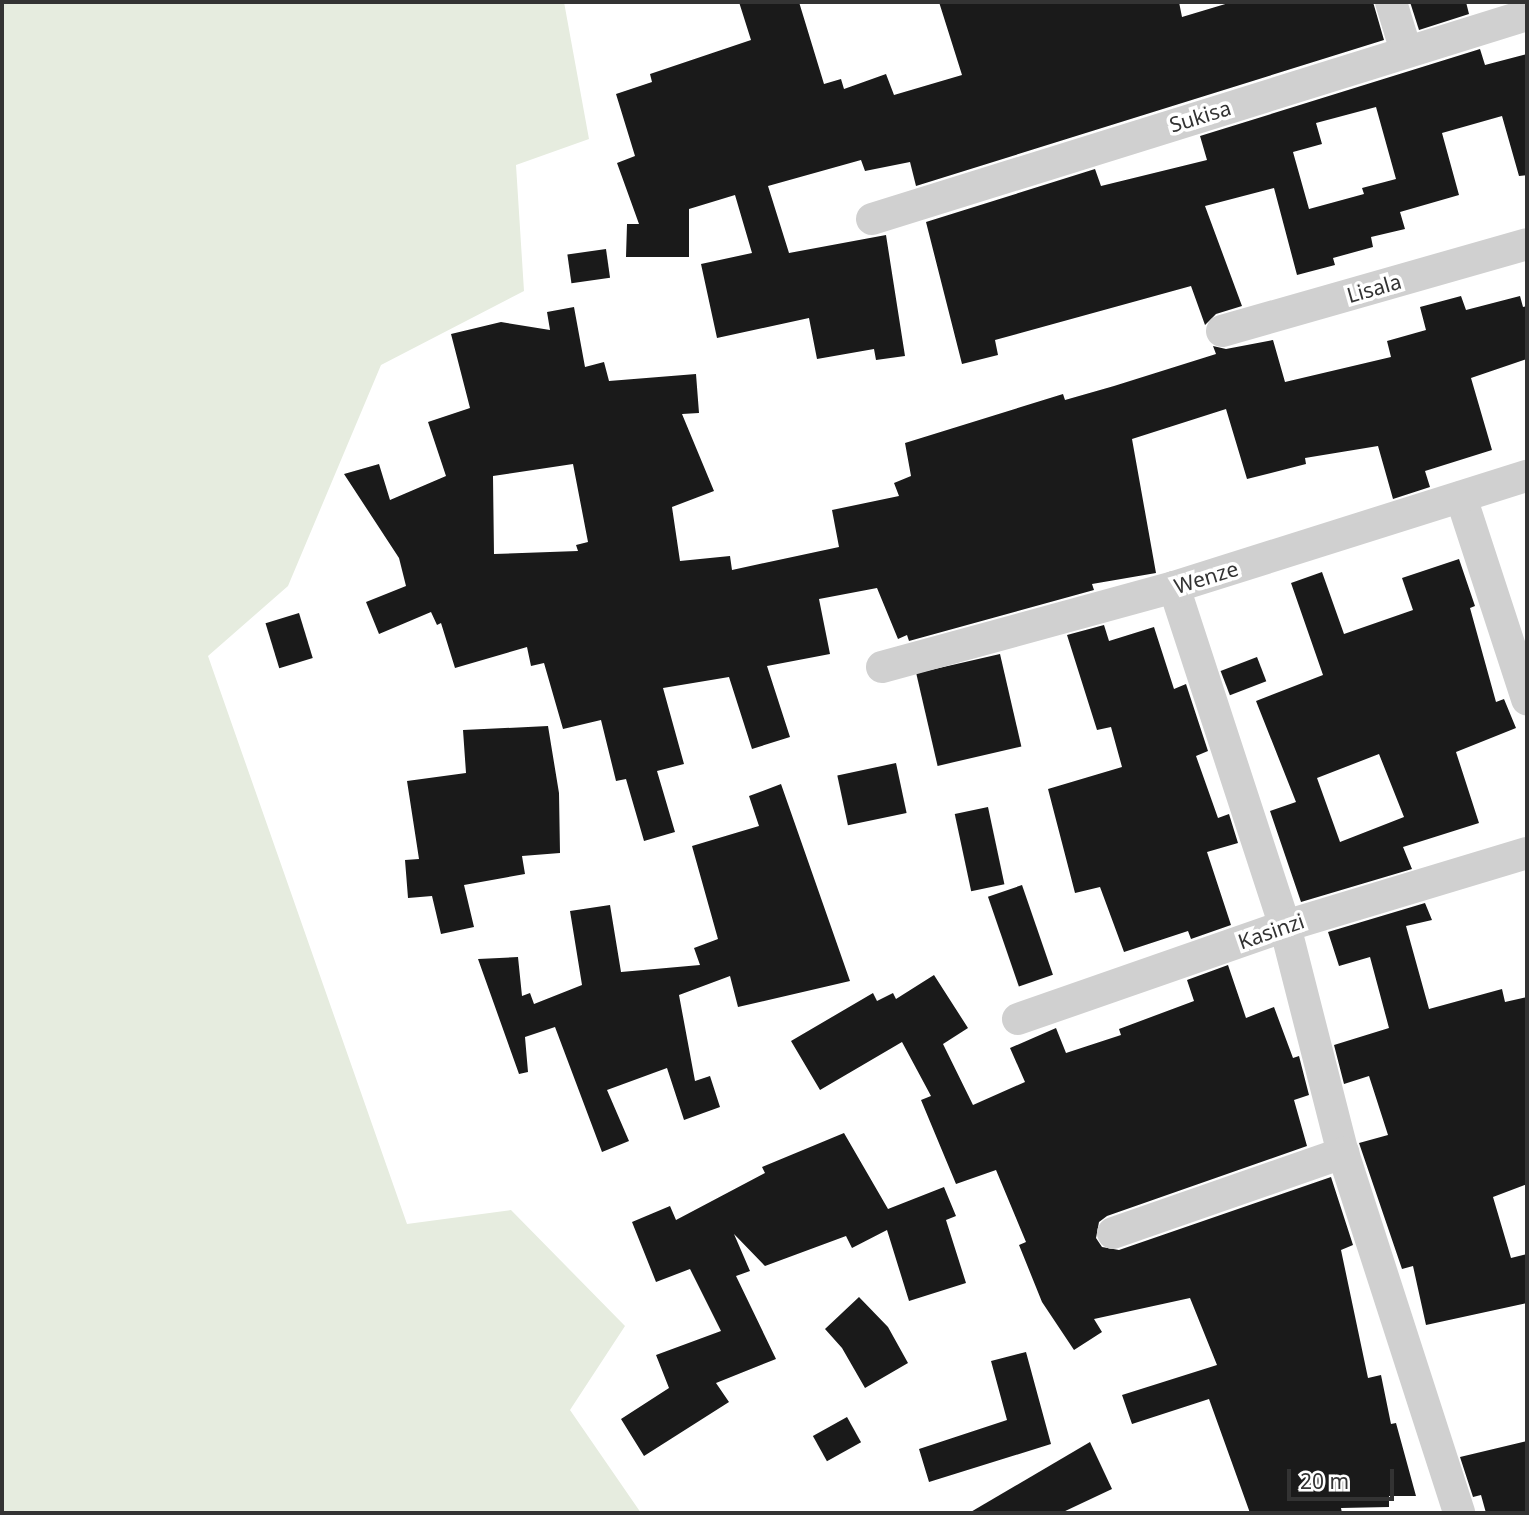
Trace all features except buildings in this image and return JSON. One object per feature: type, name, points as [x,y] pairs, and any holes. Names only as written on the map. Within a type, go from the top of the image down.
[{"type":"street","points":[[1391,2],[1406,51]]},
{"type":"street","name":"Sukisa","points":[[872,219],[1527,15]]},
{"type":"street","name":"Lisala","points":[[1222,331],[1527,244]]},
{"type":"street","name":"Wenze","points":[[882,667],[1174,587],[1527,476]]},
{"type":"street","points":[[1461,497],[1527,699]]},
{"type":"street","points":[[1174,587],[1285,926],[1343,1153],[1458,1513]]},
{"type":"street","name":"Kasinzi","points":[[1018,1019],[1285,926],[1527,853]]},
{"type":"street","points":[[1113,1233],[1343,1153]]},
{"type":"shaded area","points":[[2,2],[564,2],[589,139],[516,165],[524,291],[381,365],[288,586],[208,656],[407,1224],[511,1210],[625,1326],[570,1410],[641,1513],[2,1513]]}]
